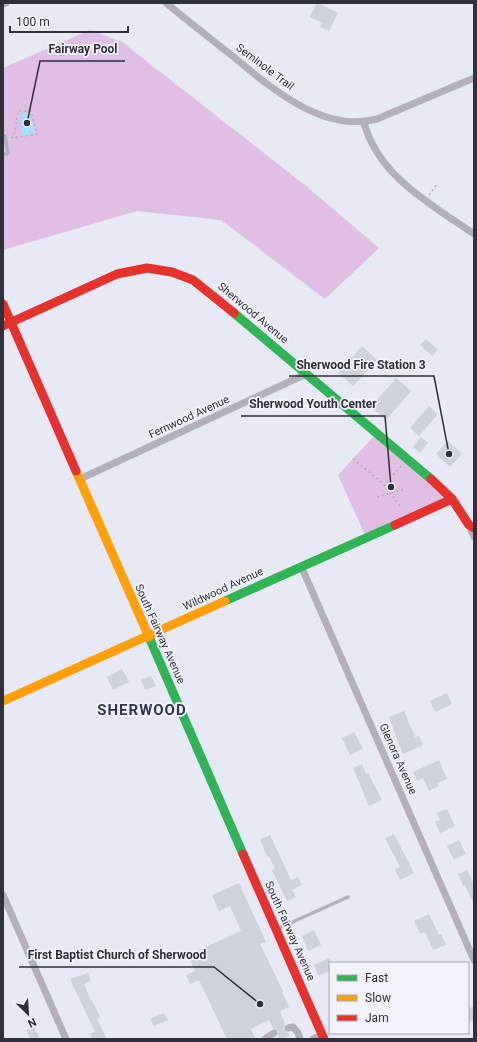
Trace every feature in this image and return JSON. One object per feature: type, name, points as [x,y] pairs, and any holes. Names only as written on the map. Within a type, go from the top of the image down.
[{"type":"street","name":"Seminole Trail","points":[[166,3],[282,95],[315,112],[335,119],[364,123],[396,112],[474,78]]},
{"type":"street","points":[[364,123],[372,144],[390,171],[408,188],[473,232]]},
{"type":"street","name":"Sherwood Avenue","points":[[7,324],[124,272],[141,268],[159,269],[181,275],[204,288],[408,458],[452,499],[471,527]]},
{"type":"street","name":"South Fairway Avenue","points":[[3,304],[7,324],[80,479],[323,1037]]},
{"type":"street","name":"Fernwood Avenue","points":[[80,479],[306,374]]},
{"type":"street","name":"Wildwood Avenue","points":[[3,701],[452,499]]},
{"type":"street","points":[[471,527],[474,537]]},
{"type":"street","name":"Glenora Avenue","points":[[301,566],[474,960]]},
{"type":"street","points":[[3,895],[66,1039]]},
{"type":"street","points":[[288,1028],[293,1027],[298,1033],[300,1039]]},
{"type":"street","points":[[265,1039],[274,1033]]},
{"type":"street","points":[[313,1039],[323,1037]]},
{"type":"lane","points":[[3,156],[8,153],[5,136]]},
{"type":"lane","points":[[276,930],[348,898]]},
{"type":"path","points":[[5,136],[14,138],[37,134],[31,110],[18,111],[14,138]]},
{"type":"path","points":[[426,200],[438,183]]},
{"type":"path","points":[[384,484],[408,458]]},
{"type":"path","points":[[353,459],[384,484],[400,506]]},
{"type":"path","points":[[377,497],[405,489]]},
{"type":"shaded area","points":[[90,30],[122,42],[306,186],[379,248],[325,299],[221,220],[137,211],[3,250],[3,68]]},
{"type":"shaded area","points":[[377,433],[452,499],[366,537],[338,475]]},
{"type":"water","points":[[22,113],[29,113],[35,133],[21,136]]},
{"type":"building","points":[[317,3],[338,13],[329,31],[320,27],[322,23],[310,17]]},
{"type":"building","points":[[426,339],[438,350],[432,356],[420,345]]},
{"type":"building","points":[[362,346],[377,360],[353,386],[338,373]]},
{"type":"building","points":[[396,378],[411,391],[386,420],[371,407]]},
{"type":"building","points":[[429,406],[438,414],[419,436],[410,428]]},
{"type":"building","points":[[421,437],[428,443],[420,453],[413,447]]},
{"type":"building","points":[[448,441],[462,454],[450,467],[436,454]]},
{"type":"building","points":[[122,669],[129,682],[113,690],[107,677]]},
{"type":"building","points":[[151,676],[156,686],[145,690],[141,680]]},
{"type":"building","points":[[447,693],[452,704],[435,712],[430,701]]},
{"type":"building","points":[[404,711],[415,737],[419,736],[423,745],[403,754],[389,717]]},
{"type":"building","points":[[354,732],[363,749],[350,755],[342,738]]},
{"type":"building","points":[[439,760],[447,779],[438,783],[439,786],[429,791],[423,778],[417,781],[413,772]]},
{"type":"building","points":[[362,764],[366,774],[368,773],[382,800],[369,806],[353,768]]},
{"type":"building","points":[[447,809],[455,826],[440,833],[435,822],[440,820],[436,813]]},
{"type":"building","points":[[394,834],[414,873],[400,880],[395,869],[400,867],[385,838]]},
{"type":"building","points":[[270,835],[291,880],[298,877],[302,885],[292,890],[296,897],[287,901],[272,870],[275,869],[269,856],[267,857],[260,839]]},
{"type":"building","points":[[459,840],[466,854],[454,860],[447,846]]},
{"type":"building","points":[[467,870],[474,885],[474,905],[458,874]]},
{"type":"building","points":[[239,883],[266,942],[260,944],[283,991],[282,992],[289,1007],[280,1011],[285,1024],[283,1029],[290,1035],[282,1039],[278,1039],[278,1031],[273,1028],[269,1020],[251,1029],[255,1039],[227,1039],[199,980],[190,984],[186,975],[195,971],[188,955],[241,931],[230,906],[219,911],[212,895]]},
{"type":"building","points":[[429,914],[439,935],[441,934],[446,945],[433,950],[425,932],[420,934],[414,921]]},
{"type":"building","points":[[314,930],[321,945],[308,951],[302,936]]},
{"type":"building","points":[[330,958],[329,971],[318,976],[314,965]]},
{"type":"building","points":[[88,973],[91,981],[84,984],[100,1017],[97,1019],[107,1039],[93,1039],[90,1034],[95,1032],[70,979]]},
{"type":"building","points":[[474,1006],[474,1020],[469,1022],[469,1008]]},
{"type":"building","points":[[164,1013],[168,1020],[154,1026],[150,1019]]},
{"type":"building","points":[[34,1027],[40,1039],[30,1039],[26,1030]]},
{"type":"traffic: fast","points":[[234,313],[431,479]]},
{"type":"traffic: fast","points":[[225,601],[395,525]]},
{"type":"traffic: fast","points":[[149,637],[243,854]]},
{"type":"traffic: slow","points":[[76,471],[149,637]]},
{"type":"traffic: slow","points":[[3,701],[225,601]]},
{"type":"traffic: jam","points":[[3,326],[117,274],[147,268],[172,272],[193,280],[234,313]]},
{"type":"traffic: jam","points":[[3,304],[76,471]]},
{"type":"traffic: jam","points":[[431,479],[452,499],[469,525],[474,528]]},
{"type":"traffic: jam","points":[[395,525],[452,499]]},
{"type":"traffic: jam","points":[[243,854],[324,1039]]},
{"type":"place","name":"Fairway Pool","points":[[27,123]]},
{"type":"place","name":"Sherwood Fire Station 3","points":[[449,454]]},
{"type":"place","name":"Sherwood Youth Center","points":[[391,487]]},
{"type":"place","name":"First Baptist Church of Sherwood","points":[[260,1004]]},
{"type":"district","name":"SHERWOOD","points":[[142,710]]}]
